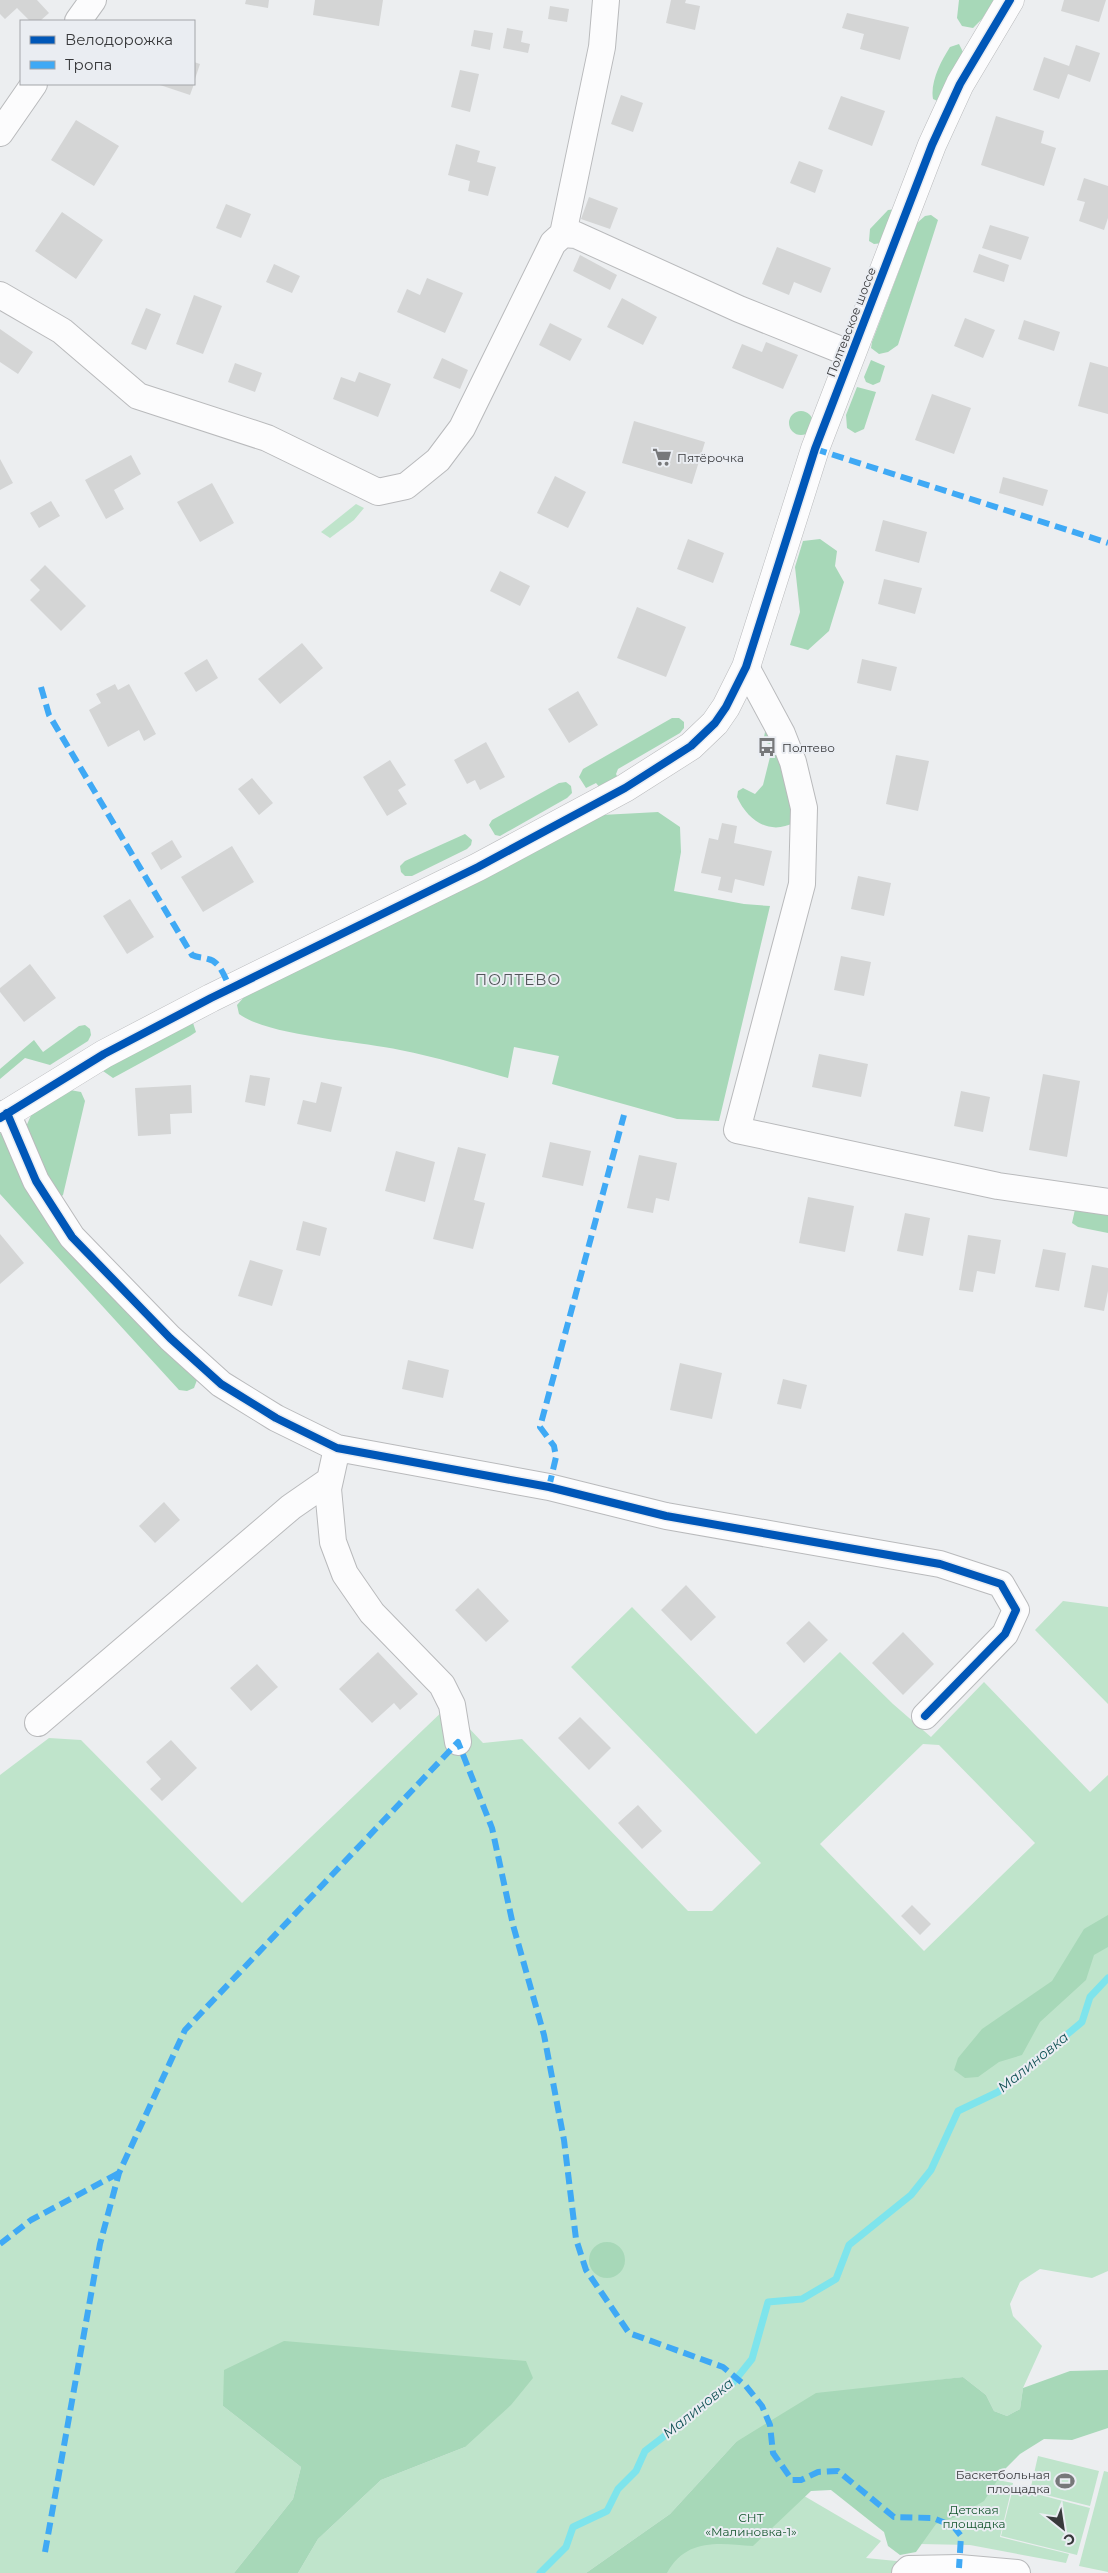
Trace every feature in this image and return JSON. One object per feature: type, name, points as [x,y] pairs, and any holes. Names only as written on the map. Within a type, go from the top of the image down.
[{"type":"street","points":[[79,20],[94,0]]},
{"type":"street","points":[[0,295],[62,331],[138,396],[266,438],[378,492],[406,486],[438,460],[462,428],[553,243],[562,234],[602,47],[606,0]]},
{"type":"street","name":"Полтевское шоссе","points":[[4,1115],[104,1054],[211,998],[478,867],[626,788],[676,756],[704,734],[726,707],[746,667],[815,449],[932,145],[960,84],[1010,0]]},
{"type":"street","points":[[0,133],[33,85]]},
{"type":"street","points":[[562,234],[576,235],[739,309],[851,354]]},
{"type":"street","points":[[746,667],[782,734],[793,762],[804,808],[802,884],[738,1130],[998,1186],[1108,1202]]},
{"type":"street","points":[[4,1115],[36,1181],[72,1237],[170,1338],[221,1384],[276,1418],[337,1448],[549,1487],[666,1516],[940,1564],[1001,1584],[1016,1610],[1006,1634],[925,1716]]},
{"type":"street","points":[[337,1448],[328,1489],[333,1542],[345,1574],[372,1613],[442,1685],[452,1705],[458,1742]]},
{"type":"street","points":[[38,1723],[291,1507],[330,1480]]},
{"type":"street","points":[[909,2572],[959,2568],[1017,2573]]},
{"type":"green space","points":[[959,0],[994,0],[982,19],[973,28],[962,26],[957,18]]},
{"type":"green space","points":[[959,44],[963,52],[940,102],[933,99],[932,92],[935,79],[950,47]]},
{"type":"green space","points":[[897,209],[883,243],[874,244],[869,241],[870,229],[888,210]]},
{"type":"green space","points":[[931,215],[938,220],[898,345],[888,352],[879,354],[871,348],[872,342],[917,223],[925,216]]},
{"type":"green space","points":[[871,360],[885,366],[880,382],[873,385],[866,382],[864,377]]},
{"type":"green space","points":[[857,387],[876,392],[864,429],[855,433],[847,428],[846,415]]},
{"type":"green space","points":[[801,411],[809,415],[813,423],[809,431],[801,435],[793,431],[789,423],[793,415]]},
{"type":"green space","points":[[356,504],[364,508],[354,520],[330,538],[321,532]]},
{"type":"green space","points":[[820,539],[837,551],[835,566],[844,582],[829,631],[808,650],[790,645],[800,612],[795,567],[803,541]]},
{"type":"green space","points":[[672,718],[679,718],[684,722],[684,728],[680,733],[618,769],[616,774],[619,780],[601,789],[596,783],[586,788],[579,777],[583,769]]},
{"type":"green space","points":[[766,727],[773,728],[795,822],[786,826],[769,827],[761,824],[747,813],[737,797],[738,791],[743,788],[755,794],[763,785],[773,745],[763,742]]},
{"type":"green space","points":[[566,782],[571,786],[572,793],[567,798],[500,836],[495,835],[489,825],[492,820],[559,783]]},
{"type":"green space","points":[[658,812],[680,827],[681,852],[674,891],[744,904],[770,906],[719,1121],[677,1119],[552,1084],[559,1056],[514,1047],[508,1078],[414,1053],[271,1028],[239,1014],[237,1005],[245,996],[602,815]]},
{"type":"green space","points":[[465,834],[472,840],[471,845],[467,849],[412,876],[405,876],[401,872],[400,866],[405,861]]},
{"type":"green space","points":[[192,1020],[196,1032],[190,1036],[113,1078],[103,1071],[103,1066]]},
{"type":"green space","points":[[85,1025],[90,1029],[91,1035],[88,1041],[50,1065],[25,1058],[0,1079],[0,1069],[34,1040],[43,1052],[79,1026]]},
{"type":"green space","points":[[70,1090],[81,1092],[85,1101],[63,1195],[58,1199],[25,1129],[32,1113]]},
{"type":"green space","points":[[0,1133],[9,1136],[197,1380],[194,1388],[187,1391],[179,1390],[0,1194]]},
{"type":"green space","points":[[1108,1204],[1108,1233],[1078,1227],[1072,1223],[1076,1205]]},
{"type":"green space","points":[[1063,1601],[1108,1607],[1108,1704],[1035,1630]]},
{"type":"green space","points":[[632,1607],[756,1734],[840,1652],[893,1704],[931,1737],[984,1682],[1090,1792],[1108,1775],[1108,2271],[1092,2278],[1040,2269],[1020,2282],[1010,2304],[1013,2316],[1042,2346],[1023,2388],[1020,2409],[1007,2416],[994,2411],[986,2395],[963,2377],[930,2381],[736,2442],[670,2514],[586,2573],[298,2573],[318,2539],[381,2480],[465,2447],[223,2406],[301,2467],[293,2499],[234,2573],[0,2573],[0,1775],[49,1738],[81,1740],[242,1903],[448,1706],[483,1743],[522,1739],[688,1911],[712,1911],[761,1863],[571,1667]],"holes":[[[923,1744],[939,1745],[1035,1843],[924,1951],[820,1844]]]},
{"type":"green space","points":[[1108,1915],[1108,1947],[1094,1955],[1086,1980],[1040,2022],[1022,2055],[999,2062],[978,2077],[965,2078],[954,2070],[958,2058],[982,2029],[1052,1981],[1084,1929]]},
{"type":"green space","points":[[607,2242],[614,2243],[620,2247],[624,2253],[624,2267],[620,2273],[614,2277],[607,2278],[600,2277],[594,2273],[590,2267],[589,2260],[590,2253],[594,2247],[600,2243]]},
{"type":"green space","points":[[284,2341],[526,2361],[533,2378],[511,2405],[465,2447],[381,2480],[318,2539],[298,2573],[234,2573],[293,2499],[301,2467],[223,2406],[224,2370]]},
{"type":"green space","points":[[1108,2370],[1108,2428],[1072,2440],[1044,2439],[1020,2454],[1004,2470],[984,2501],[958,2516],[936,2524],[916,2552],[900,2555],[888,2546],[884,2532],[831,2490],[811,2491],[753,2546],[715,2544],[693,2548],[675,2562],[667,2573],[586,2573],[670,2514],[736,2442],[816,2393],[963,2377],[986,2395],[994,2411],[1007,2416],[1020,2409],[1023,2388],[1070,2371]]},
{"type":"green space","name":"Баскетбольная площадка","points":[[1038,2456],[1099,2471],[1090,2506],[1030,2491]]},
{"type":"green space","name":"СНТ «Малиновка-1»","points":[[743,2460],[881,2541],[866,2558],[1017,2573],[628,2573]]},
{"type":"green space","points":[[1104,2471],[1108,2472],[1108,2572],[1079,2566]]},
{"type":"green space","name":"Детская площадка","points":[[958,2472],[1013,2483],[1000,2537],[1069,2554],[1066,2563],[970,2545],[920,2544]]},
{"type":"green space","points":[[1013,2488],[1090,2508],[1077,2555],[1001,2536]]},
{"type":"building","points":[[0,0],[37,0],[49,13],[41,20],[29,20],[17,8],[5,19],[0,14]]},
{"type":"building","points":[[246,0],[269,0],[268,8],[245,4]]},
{"type":"building","points":[[315,0],[383,0],[379,26],[313,15]]},
{"type":"building","points":[[671,0],[686,0],[685,3],[700,6],[695,30],[666,23]]},
{"type":"building","points":[[1064,0],[1106,0],[1099,22],[1061,11]]},
{"type":"building","points":[[550,6],[569,9],[567,22],[548,19]]},
{"type":"building","points":[[847,13],[909,27],[900,60],[860,49],[864,34],[842,28]]},
{"type":"building","points":[[507,28],[523,31],[521,42],[530,44],[528,53],[503,48]]},
{"type":"building","points":[[474,30],[493,33],[490,50],[471,46]]},
{"type":"building","points":[[1076,45],[1100,53],[1090,82],[1068,74],[1059,99],[1033,90],[1044,57],[1069,66]]},
{"type":"building","points":[[195,62],[200,64],[195,79]]},
{"type":"building","points":[[460,70],[479,74],[470,112],[451,107]]},
{"type":"building","points":[[160,85],[194,85],[190,95]]},
{"type":"building","points":[[621,95],[643,103],[633,132],[611,124]]},
{"type":"building","points":[[841,96],[885,111],[872,146],[828,129]]},
{"type":"building","points":[[996,116],[1044,131],[1041,143],[1056,148],[1044,186],[981,165]]},
{"type":"building","points":[[76,120],[119,146],[94,186],[51,160]]},
{"type":"building","points":[[456,144],[480,151],[477,162],[496,167],[488,196],[468,191],[470,181],[448,175]]},
{"type":"building","points":[[799,161],[823,170],[815,193],[790,183]]},
{"type":"building","points":[[1084,178],[1108,186],[1108,218],[1104,230],[1079,221],[1085,202],[1077,200]]},
{"type":"building","points":[[589,197],[618,208],[610,229],[581,219]]},
{"type":"building","points":[[226,204],[251,214],[241,238],[216,228]]},
{"type":"building","points":[[62,212],[103,240],[76,279],[35,251]]},
{"type":"building","points":[[990,225],[1029,237],[1021,260],[982,248]]},
{"type":"building","points":[[777,247],[831,268],[821,293],[794,282],[789,295],[762,284]]},
{"type":"building","points":[[979,254],[1009,265],[1004,282],[973,272]]},
{"type":"building","points":[[580,255],[617,275],[610,290],[573,271]]},
{"type":"building","points":[[274,264],[300,276],[292,293],[266,282]]},
{"type":"building","points":[[427,278],[463,293],[445,333],[397,312],[407,289],[420,295]]},
{"type":"building","points":[[194,295],[222,306],[203,354],[176,344]]},
{"type":"building","points":[[622,298],[657,317],[643,345],[607,327]]},
{"type":"building","points":[[146,308],[161,314],[146,350],[131,344]]},
{"type":"building","points":[[965,318],[995,330],[983,358],[954,346]]},
{"type":"building","points":[[1024,320],[1060,332],[1054,351],[1018,339]]},
{"type":"building","points":[[550,323],[582,339],[570,361],[539,345]]},
{"type":"building","points":[[0,329],[33,352],[18,374],[0,362]]},
{"type":"building","points":[[766,342],[798,355],[783,389],[732,368],[742,344],[762,352]]},
{"type":"building","points":[[442,358],[468,370],[460,389],[433,378]]},
{"type":"building","points":[[1090,362],[1108,367],[1108,414],[1078,406]]},
{"type":"building","points":[[235,363],[262,373],[255,392],[228,382]]},
{"type":"building","points":[[359,372],[391,384],[378,417],[333,399],[341,377],[355,382]]},
{"type":"building","points":[[932,394],[971,408],[954,454],[915,440]]},
{"type":"building","name":"Пятёрочка","points":[[634,421],[705,442],[692,484],[622,463]]},
{"type":"building","points":[[131,455],[141,474],[114,490],[124,509],[106,519],[85,480]]},
{"type":"building","points":[[0,459],[13,483],[0,490]]},
{"type":"building","points":[[555,476],[586,492],[568,528],[537,513]]},
{"type":"building","points":[[1003,477],[1048,490],[1043,506],[999,493]]},
{"type":"building","points":[[212,483],[234,523],[200,542],[177,502]]},
{"type":"building","points":[[51,501],[60,516],[39,528],[30,513]]},
{"type":"building","points":[[883,520],[927,532],[919,563],[875,551]]},
{"type":"building","points":[[688,539],[724,553],[713,583],[677,569]]},
{"type":"building","points":[[45,565],[86,606],[61,631],[30,600],[40,590],[30,580]]},
{"type":"building","points":[[500,571],[530,586],[520,606],[490,591]]},
{"type":"building","points":[[884,579],[922,588],[915,614],[878,604]]},
{"type":"building","points":[[637,607],[686,627],[666,677],[617,658]]},
{"type":"building","points":[[302,643],[323,668],[280,704],[258,679]]},
{"type":"building","points":[[207,659],[218,678],[196,692],[184,673]]},
{"type":"building","points":[[862,659],[897,667],[891,691],[857,683]]},
{"type":"building","points":[[115,684],[118,690],[129,684],[156,734],[144,741],[139,730],[108,747],[89,710],[101,703],[96,694]]},
{"type":"building","points":[[578,691],[598,725],[569,743],[548,709]]},
{"type":"building","points":[[486,742],[505,777],[480,790],[475,780],[467,784],[454,760]]},
{"type":"building","points":[[896,755],[929,761],[918,811],[886,804]]},
{"type":"building","points":[[390,760],[406,785],[398,790],[407,804],[387,816],[363,777]]},
{"type":"building","points":[[252,778],[273,803],[259,815],[238,789]]},
{"type":"building","points":[[722,823],[737,826],[734,843],[772,851],[764,886],[735,879],[732,893],[718,890],[721,877],[701,873],[709,838],[718,840]]},
{"type":"building","points":[[172,840],[182,857],[161,870],[151,853]]},
{"type":"building","points":[[232,846],[254,882],[203,912],[181,877]]},
{"type":"building","points":[[858,876],[891,883],[884,916],[851,909]]},
{"type":"building","points":[[130,899],[154,937],[127,954],[103,916]]},
{"type":"building","points":[[841,956],[871,962],[864,996],[834,990]]},
{"type":"building","points":[[30,964],[56,998],[24,1022],[0,992],[0,988]]},
{"type":"building","points":[[819,1054],[868,1064],[861,1097],[812,1087]]},
{"type":"building","points":[[1043,1074],[1080,1081],[1067,1157],[1029,1150]]},
{"type":"building","points":[[250,1075],[270,1078],[265,1106],[245,1102]]},
{"type":"building","points":[[321,1082],[342,1087],[331,1132],[297,1124],[303,1100],[316,1103]]},
{"type":"building","points":[[191,1085],[192,1113],[170,1114],[171,1134],[138,1136],[135,1088]]},
{"type":"building","points":[[961,1091],[990,1097],[983,1132],[954,1126]]},
{"type":"building","points":[[550,1142],[591,1151],[583,1186],[542,1177]]},
{"type":"building","points":[[458,1147],[486,1154],[474,1200],[485,1203],[473,1249],[433,1239]]},
{"type":"building","points":[[396,1151],[435,1162],[425,1202],[385,1191]]},
{"type":"building","points":[[639,1155],[677,1163],[669,1201],[656,1198],[653,1213],[627,1208]]},
{"type":"building","points":[[808,1197],[854,1206],[845,1252],[799,1243]]},
{"type":"building","points":[[905,1213],[930,1218],[923,1256],[897,1251]]},
{"type":"building","points":[[303,1221],[327,1228],[320,1256],[296,1250]]},
{"type":"building","points":[[0,1234],[24,1263],[0,1284]]},
{"type":"building","points":[[968,1235],[1001,1240],[995,1274],[977,1271],[973,1292],[959,1290]]},
{"type":"building","points":[[1043,1249],[1066,1253],[1059,1291],[1035,1287]]},
{"type":"building","points":[[250,1260],[283,1270],[272,1306],[238,1296]]},
{"type":"building","points":[[1092,1265],[1108,1268],[1108,1291],[1104,1311],[1084,1307]]},
{"type":"building","points":[[408,1360],[449,1370],[443,1398],[402,1389]]},
{"type":"building","points":[[680,1363],[722,1373],[712,1419],[670,1410]]},
{"type":"building","points":[[783,1379],[807,1385],[801,1409],[777,1404]]},
{"type":"building","points":[[164,1502],[180,1520],[155,1543],[139,1526]]},
{"type":"building","points":[[686,1585],[716,1617],[691,1641],[661,1610]]},
{"type":"building","points":[[478,1588],[509,1621],[486,1642],[455,1610]]},
{"type":"building","points":[[809,1621],[828,1640],[804,1663],[786,1643]]},
{"type":"building","points":[[903,1632],[934,1664],[903,1695],[872,1663]]},
{"type":"building","points":[[378,1652],[418,1694],[400,1710],[394,1703],[372,1723],[339,1689]]},
{"type":"building","points":[[257,1664],[278,1687],[251,1711],[230,1688]]},
{"type":"building","points":[[580,1717],[611,1748],[589,1770],[558,1738]]},
{"type":"building","points":[[171,1740],[197,1768],[162,1801],[150,1789],[161,1779],[146,1762]]},
{"type":"building","points":[[638,1805],[662,1831],[642,1849],[618,1823]]},
{"type":"building","points":[[912,1905],[931,1924],[920,1935],[901,1916]]},
{"type":"waterway","name":"Малиновка","points":[[540,2573],[566,2547],[573,2527],[607,2511],[618,2489],[636,2471],[645,2451],[732,2384],[752,2359],[768,2302],[802,2299],[836,2279],[849,2245],[911,2195],[931,2170],[958,2111],[998,2092],[1082,2022],[1090,1997],[1108,1978]]},
{"type":"marked path","points":[[815,449],[1108,543]]},
{"type":"marked path","points":[[41,687],[49,715],[192,955],[212,960],[216,963],[222,970],[230,988]]},
{"type":"marked path","points":[[549,1487],[556,1457],[554,1446],[540,1427],[624,1115]]},
{"type":"marked path","points":[[45,2552],[100,2244],[119,2173],[185,2030],[458,1742],[492,1828],[513,1925],[544,2035],[564,2140],[576,2239],[586,2270],[629,2333],[723,2367],[746,2386],[762,2406],[770,2425],[773,2453],[792,2480],[801,2480],[818,2472],[838,2471],[894,2517],[933,2518],[953,2526],[961,2536],[959,2568]]},
{"type":"marked path","points":[[0,2244],[31,2220],[119,2173]]},
{"type":"cycle path","points":[[0,1118],[104,1054],[211,998],[478,867],[625,788],[691,746],[715,723],[726,707],[746,667],[815,449],[932,145],[960,84],[1010,0]]},
{"type":"cycle path","points":[[7,1113],[36,1181],[72,1237],[170,1338],[221,1384],[276,1418],[337,1448],[549,1487],[666,1516],[940,1564],[1001,1584],[1016,1610],[1005,1634],[925,1716]]},
{"type":"place","name":"Пятёрочка","points":[[662,457]]},
{"type":"place","name":"Полтево","points":[[767,747]]},
{"type":"place","name":"Баскетбольная площадка","points":[[1065,2481]]},
{"type":"district","name":"ПОЛТЕВО","points":[[518,979]]}]
